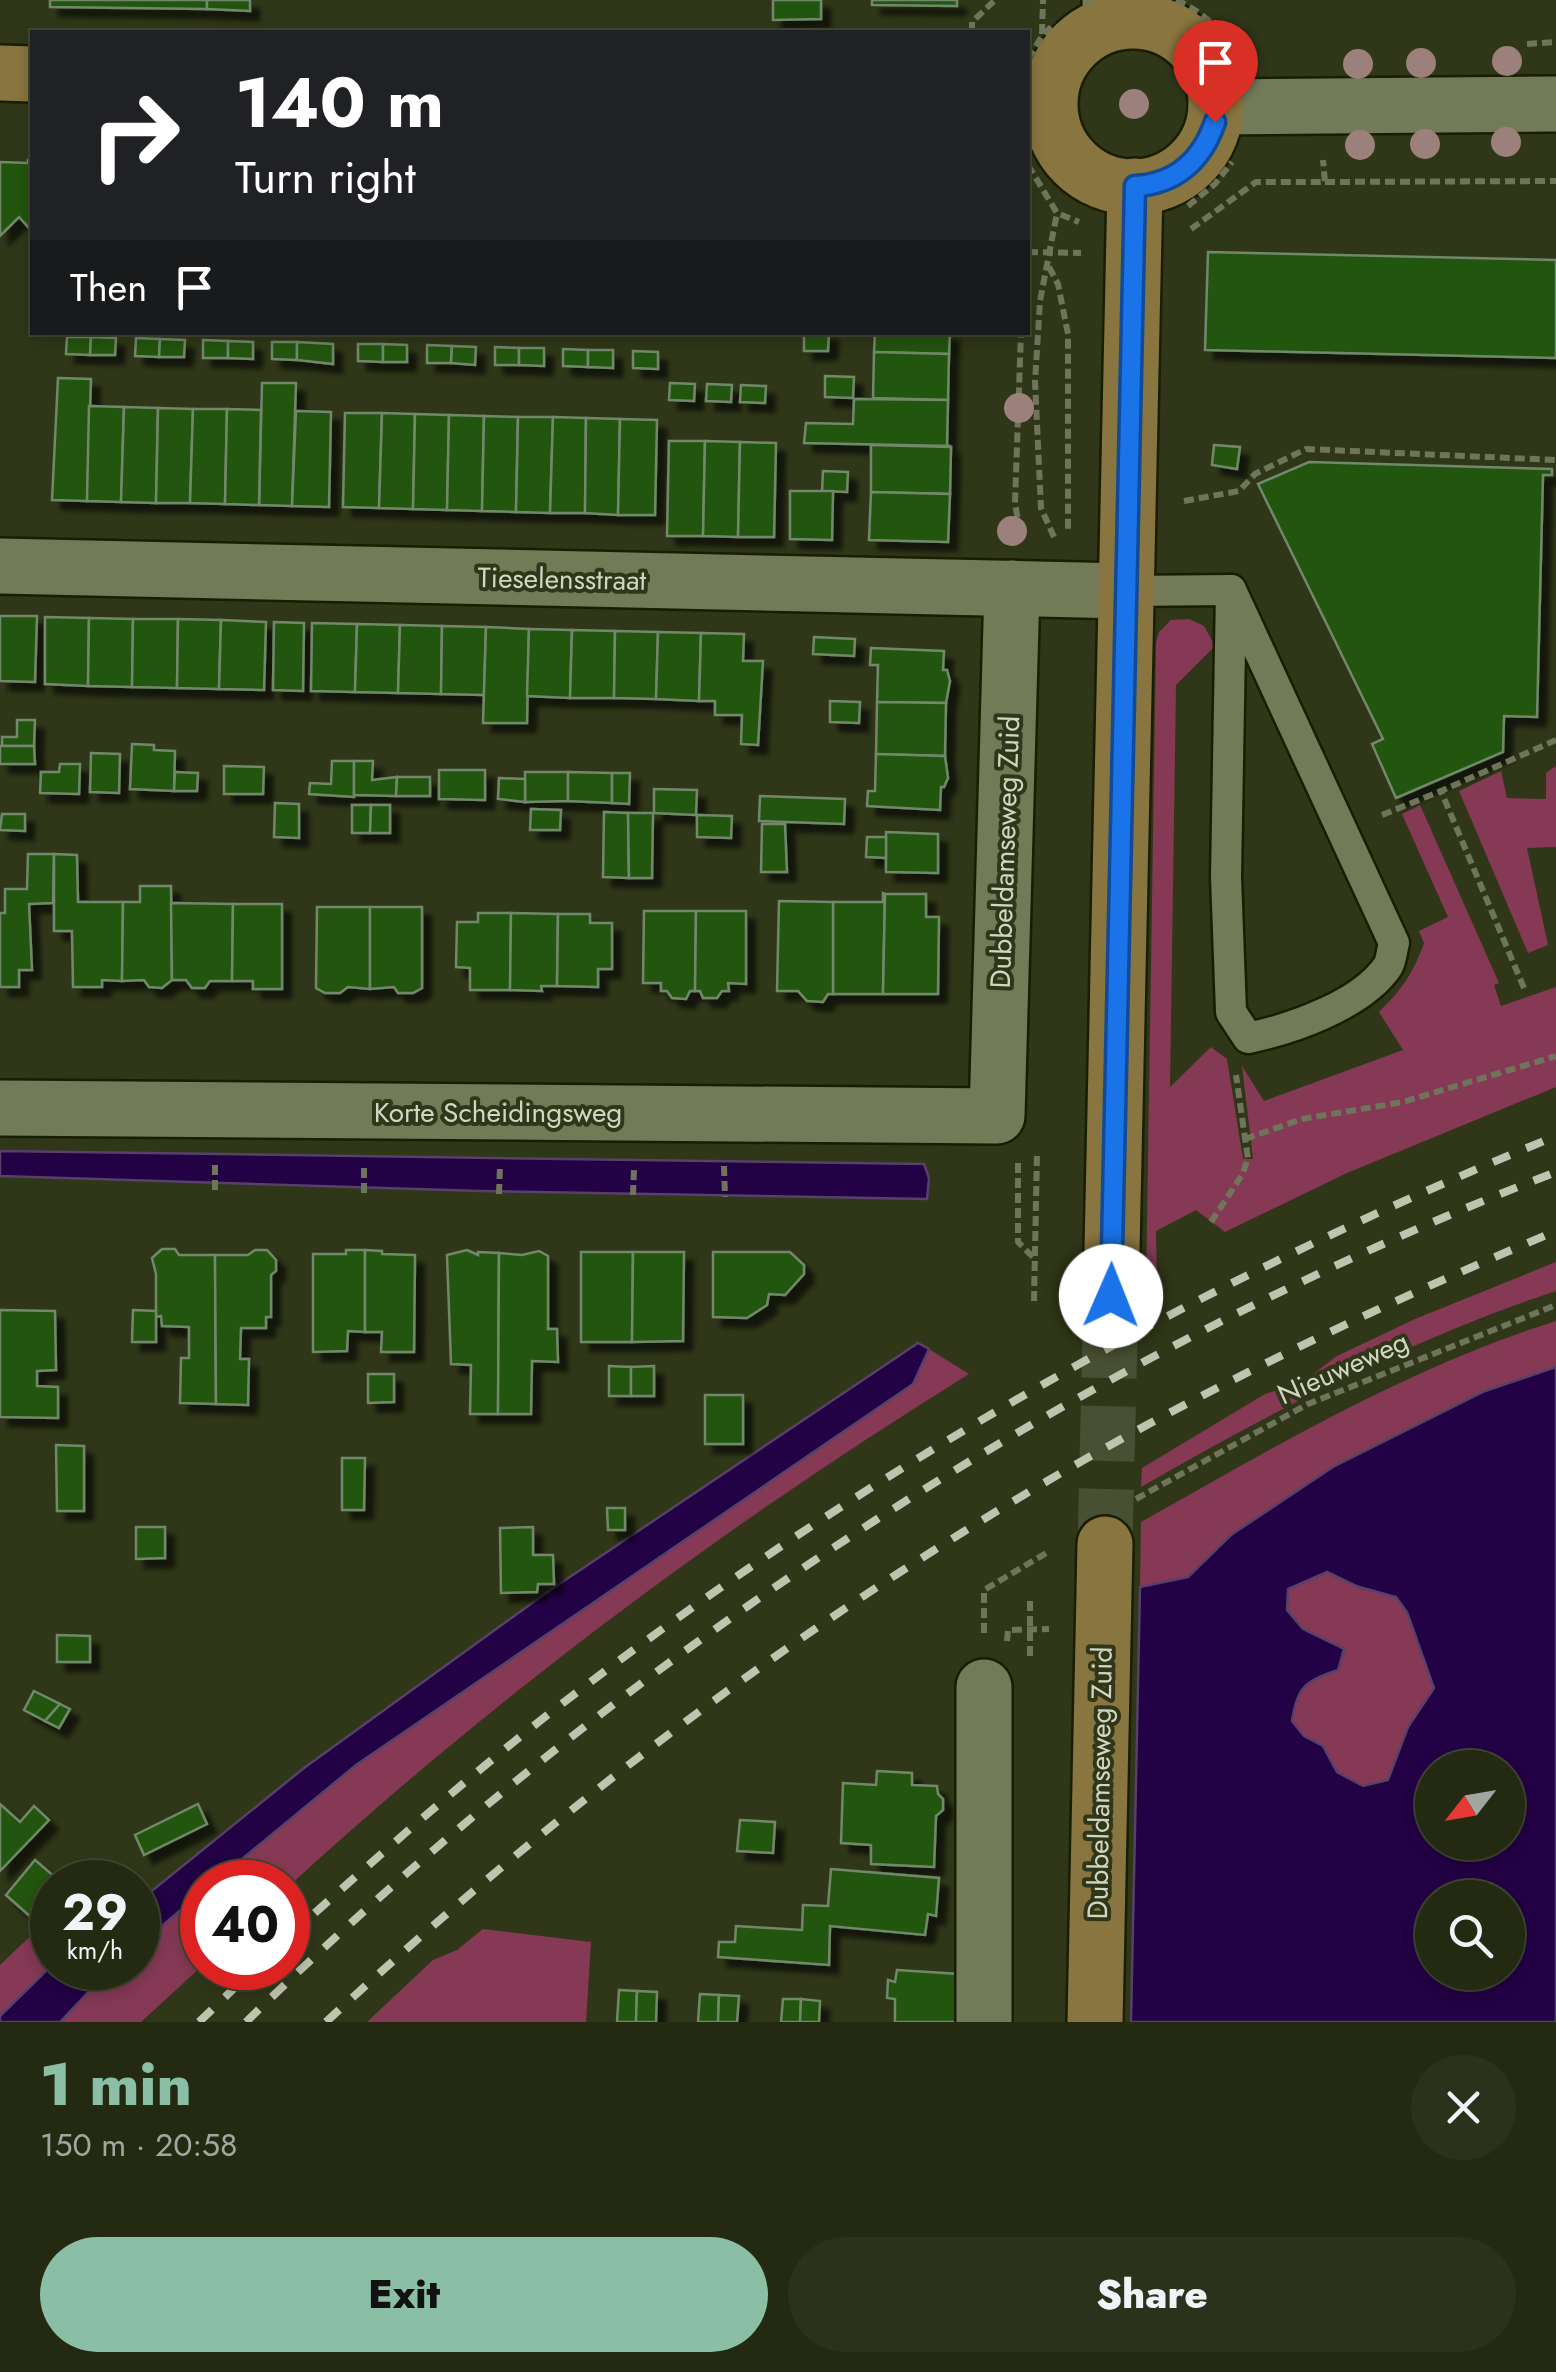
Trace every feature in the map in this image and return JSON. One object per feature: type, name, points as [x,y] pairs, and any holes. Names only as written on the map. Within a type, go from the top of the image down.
[{"type":"street","points":[[1110,12],[1150,22],[1185,39],[1209,69],[1216,107],[1210,137],[1193,162],[1168,180],[1135,186],[1100,180],[1083,170],[1058,140],[1041,67],[1061,62],[1110,12]]},
{"type":"street","points":[[0,73],[30,74]]},
{"type":"street","points":[[1216,107],[1556,104]]},
{"type":"street","points":[[1111,1296],[1135,186]]},
{"type":"street","name":"Tieselensstraat","points":[[0,566],[1125,591]]},
{"type":"street","name":"Dubbeldamseweg Zuid","points":[[997,1116],[1012,588]]},
{"type":"street","name":"Korte Scheidingsweg","points":[[0,1108],[997,1116]]},
{"type":"street","name":"Dubbeldamseweg Zuid","points":[[1095,2022],[1113,1526]]},
{"type":"street","points":[[984,1686],[984,2022]]},
{"type":"lane","points":[[1125,591],[1232,590]]},
{"type":"lane","points":[[1232,590],[1394,943],[1389,965],[1352,999],[1287,1030],[1248,1038],[1230,1012],[1226,877],[1232,590]]},
{"type":"path","points":[[972,30],[972,22],[995,0]]},
{"type":"path","points":[[1041,67],[1043,0]]},
{"type":"path","points":[[1323,160],[1325,182]]},
{"type":"path","points":[[1030,252],[1172,254],[1194,226],[1256,182],[1556,182]]},
{"type":"path","points":[[1056,540],[1041,508],[1035,382],[1040,301],[1057,213]]},
{"type":"path","points":[[1049,266],[1058,284],[1068,334],[1066,546]]},
{"type":"path","points":[[1128,506],[1164,505],[1239,491],[1255,474],[1306,449],[1556,460]]},
{"type":"path","points":[[1412,802],[1556,740]]},
{"type":"path","points":[[1441,791],[1524,988]]},
{"type":"path","points":[[1212,1222],[1248,1159],[1234,1061],[1248,1038]]},
{"type":"path","points":[[1246,1139],[1302,1119],[1404,1102],[1556,1056]]},
{"type":"path","points":[[215,1152],[215,1194]]},
{"type":"path","points":[[634,1154],[634,1195]]},
{"type":"path","points":[[724,1156],[724,1197]]},
{"type":"path","points":[[1020,1167],[1018,1242],[1035,1259]]},
{"type":"path","name":"Nieuweweg","points":[[1113,1526],[1154,1488],[1308,1404],[1556,1305]]},
{"type":"path","points":[[984,1686],[984,1590],[1052,1550]]},
{"type":"path","points":[[1008,1630],[1050,1629]]},
{"type":"shaded area","points":[[1189,619],[1204,626],[1215,646],[1176,685],[1170,1087],[1211,1047],[1227,1059],[1243,1159],[1253,1159],[1242,1066],[1264,1101],[1403,1050],[1379,1012],[1416,963],[1424,943],[1419,931],[1448,917],[1402,814],[1420,805],[1499,983],[1494,985],[1501,1006],[1556,987],[1556,1087],[1347,1173],[1225,1232],[1196,1210],[1156,1231],[1157,1282],[1146,1288],[1156,643],[1159,632],[1171,620]]},
{"type":"shaded area","points":[[1556,766],[1556,847],[1527,848],[1548,945],[1528,953],[1459,791],[1501,771],[1507,798],[1546,799],[1546,773]]},
{"type":"shaded area","points":[[0,1151],[924,1164],[929,1178],[927,1199],[481,1191],[0,1176]]},
{"type":"shaded area","points":[[1556,1262],[1556,1291],[1449,1331],[1344,1378],[1141,1487],[1142,1468],[1265,1394],[1301,1383],[1337,1356],[1415,1319]]},
{"type":"shaded area","points":[[1556,1321],[1556,1367],[1485,1391],[1279,1505],[1231,1535],[1188,1578],[1140,1587],[1141,1522],[1395,1385]]},
{"type":"shaded area","points":[[918,1343],[929,1349],[913,1384],[356,1765],[241,1860],[190,1860],[304,1768],[546,1593]]},
{"type":"shaded area","points":[[929,1349],[969,1374],[790,1490],[616,1615],[449,1747],[310,1867],[310,1860],[241,1860],[356,1765],[913,1384]]},
{"type":"shaded area","points":[[1556,1367],[1556,2022],[1131,2022],[1140,1587],[1188,1577],[1231,1535],[1333,1467],[1485,1391]],"holes":[[[1327,1572],[1356,1586],[1396,1597],[1407,1612],[1434,1688],[1408,1727],[1388,1780],[1363,1786],[1337,1772],[1323,1746],[1304,1736],[1292,1721],[1304,1687],[1338,1670],[1344,1649],[1303,1629],[1287,1610],[1288,1589]]]},
{"type":"shaded area","points":[[1327,1572],[1356,1586],[1396,1597],[1407,1612],[1434,1689],[1408,1727],[1388,1780],[1363,1786],[1337,1772],[1323,1746],[1304,1736],[1292,1721],[1304,1686],[1338,1670],[1287,1610],[1288,1589]]},
{"type":"shaded area","points":[[180,1868],[180,1911],[160,1927],[160,1884]]},
{"type":"shaded area","points":[[180,1911],[180,1986],[141,2022],[60,2022],[90,1990],[160,1990],[160,1927]]},
{"type":"shaded area","points":[[483,1929],[591,1942],[586,2022],[367,2022],[433,1960],[457,1950]]},
{"type":"shaded area","points":[[30,1936],[30,1987],[0,2016],[0,1965]]},
{"type":"shaded area","points":[[30,1987],[30,1990],[90,1990],[60,2022],[0,2022],[0,2016]]},
{"type":"building","points":[[50,0],[207,0],[207,9],[50,7]]},
{"type":"building","points":[[207,0],[250,0],[250,11],[207,9]]},
{"type":"building","points":[[773,0],[821,0],[821,19],[773,20]]},
{"type":"building","points":[[872,0],[957,0],[957,6],[872,5]]},
{"type":"building","points":[[30,160],[30,228],[19,217],[0,236],[0,162]]},
{"type":"building","points":[[1208,252],[1556,260],[1556,358],[1205,350]]},
{"type":"building","points":[[804,335],[829,335],[828,351],[804,351]]},
{"type":"building","points":[[875,335],[950,335],[949,354],[874,352]]},
{"type":"building","points":[[67,337],[91,337],[90,355],[66,354]]},
{"type":"building","points":[[91,337],[116,338],[115,355],[90,355]]},
{"type":"building","points":[[136,338],[160,339],[159,357],[135,356]]},
{"type":"building","points":[[160,339],[185,340],[184,357],[159,357]]},
{"type":"building","points":[[203,340],[228,341],[228,358],[203,358]]},
{"type":"building","points":[[228,341],[253,342],[253,359],[228,358]]},
{"type":"building","points":[[272,342],[297,342],[297,360],[272,359]]},
{"type":"building","points":[[297,342],[333,344],[333,364],[297,360]]},
{"type":"building","points":[[358,344],[383,344],[383,362],[358,361]]},
{"type":"building","points":[[383,344],[407,345],[407,362],[383,362]]},
{"type":"building","points":[[427,345],[452,346],[451,363],[427,363]]},
{"type":"building","points":[[452,346],[476,347],[475,365],[451,363]]},
{"type":"building","points":[[495,347],[519,348],[519,365],[495,365]]},
{"type":"building","points":[[519,348],[544,348],[544,366],[519,365]]},
{"type":"building","points":[[563,349],[588,350],[588,367],[563,366]]},
{"type":"building","points":[[588,350],[613,350],[613,368],[588,367]]},
{"type":"building","points":[[633,351],[658,352],[658,369],[633,368]]},
{"type":"building","points":[[874,352],[949,354],[948,400],[873,398]]},
{"type":"building","points":[[825,376],[854,377],[853,398],[825,397]]},
{"type":"building","points":[[58,378],[91,379],[87,501],[52,500]]},
{"type":"building","points":[[262,383],[296,383],[292,506],[259,505]]},
{"type":"building","points":[[670,383],[695,384],[694,401],[669,400]]},
{"type":"building","points":[[707,384],[732,385],[731,402],[706,401]]},
{"type":"building","points":[[741,385],[766,386],[765,403],[740,402]]},
{"type":"building","points":[[854,399],[948,400],[947,446],[804,443],[806,423],[853,424]]},
{"type":"building","points":[[89,406],[124,407],[121,502],[87,501]]},
{"type":"building","points":[[124,407],[158,408],[156,503],[121,502]]},
{"type":"building","points":[[158,408],[193,409],[190,503],[156,503]]},
{"type":"building","points":[[193,409],[227,409],[225,504],[190,503]]},
{"type":"building","points":[[227,409],[261,410],[259,505],[225,504]]},
{"type":"building","points":[[296,411],[331,412],[329,507],[292,506]]},
{"type":"building","points":[[345,413],[382,413],[379,508],[343,507]]},
{"type":"building","points":[[382,413],[415,414],[413,509],[379,508]]},
{"type":"building","points":[[415,414],[449,415],[447,510],[413,509]]},
{"type":"building","points":[[449,415],[484,416],[482,511],[447,510]]},
{"type":"building","points":[[484,416],[518,417],[516,512],[482,511]]},
{"type":"building","points":[[518,417],[553,417],[550,513],[516,512]]},
{"type":"building","points":[[553,417],[586,418],[585,513],[550,513]]},
{"type":"building","points":[[586,418],[620,419],[618,515],[585,513]]},
{"type":"building","points":[[620,419],[657,420],[655,515],[618,515]]},
{"type":"building","points":[[669,441],[705,441],[703,536],[667,536]]},
{"type":"building","points":[[705,441],[740,442],[738,537],[703,536]]},
{"type":"building","points":[[740,442],[776,443],[774,537],[738,537]]},
{"type":"building","points":[[871,445],[951,447],[950,494],[871,492]]},
{"type":"building","points":[[1214,445],[1240,447],[1237,469],[1212,465]]},
{"type":"building","points":[[1309,462],[1552,469],[1552,475],[1543,475],[1537,717],[1504,716],[1503,752],[1396,798],[1372,744],[1383,739],[1258,484]]},
{"type":"building","points":[[823,471],[848,472],[847,492],[822,491]]},
{"type":"building","points":[[790,491],[833,491],[832,540],[790,539]]},
{"type":"building","points":[[871,492],[950,494],[948,542],[869,540]]},
{"type":"building","points":[[0,616],[37,616],[35,682],[0,681]]},
{"type":"building","points":[[45,617],[89,618],[88,686],[45,684]]},
{"type":"building","points":[[89,618],[133,619],[132,687],[88,686]]},
{"type":"building","points":[[133,619],[178,619],[177,688],[132,687]]},
{"type":"building","points":[[178,619],[221,620],[219,689],[177,688]]},
{"type":"building","points":[[221,620],[266,622],[264,690],[219,689]]},
{"type":"building","points":[[274,622],[304,623],[303,691],[273,690]]},
{"type":"building","points":[[312,623],[357,624],[355,692],[311,691]]},
{"type":"building","points":[[357,624],[400,625],[398,693],[355,692]]},
{"type":"building","points":[[400,625],[442,626],[441,694],[398,693]]},
{"type":"building","points":[[442,626],[486,627],[484,695],[441,694]]},
{"type":"building","points":[[486,627],[529,629],[527,723],[483,723]]},
{"type":"building","points":[[529,629],[572,630],[570,698],[527,696]]},
{"type":"building","points":[[572,630],[615,631],[614,698],[570,698]]},
{"type":"building","points":[[615,631],[658,632],[656,699],[614,698]]},
{"type":"building","points":[[658,632],[701,633],[699,701],[656,699]]},
{"type":"building","points":[[701,633],[744,634],[743,661],[763,661],[758,745],[741,744],[742,715],[715,715],[715,701],[699,701]]},
{"type":"building","points":[[814,637],[855,639],[854,656],[813,654]]},
{"type":"building","points":[[871,648],[944,651],[943,670],[947,670],[950,681],[946,703],[877,702],[878,665],[870,665]]},
{"type":"building","points":[[830,701],[860,702],[859,723],[830,722]]},
{"type":"building","points":[[877,702],[946,703],[945,756],[876,754]]},
{"type":"building","points":[[17,720],[35,720],[34,746],[2,746],[2,737],[17,737]]},
{"type":"building","points":[[132,744],[175,751],[174,791],[130,789]]},
{"type":"building","points":[[0,746],[34,746],[35,764],[0,764]]},
{"type":"building","points":[[91,753],[120,754],[119,793],[90,792]]},
{"type":"building","points":[[876,754],[945,756],[948,778],[941,787],[940,810],[867,806],[868,791],[875,791]]},
{"type":"building","points":[[332,761],[354,761],[354,797],[309,794],[310,783],[331,784]]},
{"type":"building","points":[[354,761],[373,761],[372,780],[397,777],[396,796],[354,795]]},
{"type":"building","points":[[60,764],[80,764],[79,794],[40,793],[41,772],[59,772]]},
{"type":"building","points":[[224,766],[264,767],[263,794],[224,794]]},
{"type":"building","points":[[439,770],[485,770],[485,800],[439,799]]},
{"type":"building","points":[[175,772],[198,773],[197,791],[174,791]]},
{"type":"building","points":[[525,772],[568,772],[568,801],[525,802]]},
{"type":"building","points":[[568,772],[612,773],[612,803],[568,801]]},
{"type":"building","points":[[612,773],[630,773],[629,804],[612,803]]},
{"type":"building","points":[[397,777],[430,777],[430,796],[396,796]]},
{"type":"building","points":[[499,778],[525,779],[525,802],[498,799]]},
{"type":"building","points":[[654,789],[697,790],[696,815],[654,813]]},
{"type":"building","points":[[760,796],[845,799],[844,824],[759,821]]},
{"type":"building","points":[[275,803],[299,804],[299,838],[274,837]]},
{"type":"building","points":[[352,805],[371,805],[370,833],[352,833]]},
{"type":"building","points":[[371,805],[390,805],[390,833],[370,833]]},
{"type":"building","points":[[531,809],[561,810],[560,830],[530,830]]},
{"type":"building","points":[[604,812],[628,813],[629,878],[603,877]]},
{"type":"building","points":[[628,813],[653,813],[652,878],[629,878]]},
{"type":"building","points":[[2,814],[25,814],[25,831],[0,830]]},
{"type":"building","points":[[697,815],[732,816],[731,838],[697,837]]},
{"type":"building","points":[[762,824],[785,824],[787,872],[761,872]]},
{"type":"building","points":[[886,832],[938,834],[938,873],[886,872]]},
{"type":"building","points":[[867,837],[886,837],[886,858],[866,857]]},
{"type":"building","points":[[28,854],[54,854],[53,903],[29,904],[32,970],[19,970],[19,987],[0,987],[0,913],[5,913],[5,889],[27,889]]},
{"type":"building","points":[[54,854],[77,855],[78,902],[123,902],[122,981],[102,980],[102,987],[73,987],[72,931],[54,931]]},
{"type":"building","points":[[140,886],[171,886],[172,980],[162,988],[149,987],[144,980],[122,981],[123,902],[140,902]]},
{"type":"building","points":[[885,894],[883,994],[833,994],[833,902],[883,902]]},
{"type":"building","points":[[885,894],[926,894],[926,917],[939,917],[938,994],[883,994]]},
{"type":"building","points":[[779,901],[833,902],[833,994],[828,994],[823,1002],[807,1001],[798,991],[777,991]]},
{"type":"building","points":[[171,903],[233,904],[232,981],[210,981],[205,988],[192,988],[186,980],[172,980]]},
{"type":"building","points":[[233,904],[282,904],[282,989],[253,989],[253,981],[232,981]]},
{"type":"building","points":[[317,907],[370,907],[370,989],[348,987],[340,993],[325,993],[316,988]]},
{"type":"building","points":[[370,907],[422,907],[422,988],[413,993],[398,993],[394,987],[370,989]]},
{"type":"building","points":[[644,911],[696,911],[695,991],[690,991],[686,999],[672,998],[667,991],[661,991],[661,983],[643,983]]},
{"type":"building","points":[[696,911],[746,911],[746,984],[728,983],[729,991],[722,991],[717,998],[703,998],[700,991],[695,991]]},
{"type":"building","points":[[478,913],[511,913],[510,990],[470,990],[470,968],[456,967],[457,922],[478,922]]},
{"type":"building","points":[[511,913],[558,914],[557,986],[541,986],[542,991],[510,990]]},
{"type":"building","points":[[558,914],[590,914],[590,923],[612,923],[612,969],[598,969],[598,987],[557,986]]},
{"type":"building","points":[[162,1249],[175,1249],[179,1255],[215,1255],[216,1404],[180,1403],[181,1358],[189,1358],[189,1327],[162,1326],[161,1316],[156,1317],[152,1258]]},
{"type":"building","points":[[255,1250],[267,1250],[276,1260],[276,1271],[271,1275],[271,1317],[266,1317],[266,1328],[241,1328],[240,1359],[249,1359],[248,1405],[216,1404],[215,1255],[248,1255]]},
{"type":"building","points":[[346,1250],[365,1250],[365,1332],[348,1331],[347,1351],[313,1352],[313,1254],[346,1254]]},
{"type":"building","points":[[365,1250],[415,1255],[414,1352],[381,1352],[382,1332],[365,1332]]},
{"type":"building","points":[[467,1250],[478,1255],[499,1253],[498,1414],[470,1414],[471,1365],[451,1364],[447,1255]]},
{"type":"building","points":[[539,1251],[548,1256],[548,1329],[557,1329],[558,1362],[532,1361],[531,1414],[498,1414],[499,1253],[522,1255]]},
{"type":"building","points":[[581,1252],[633,1252],[632,1342],[581,1342]]},
{"type":"building","points":[[633,1252],[684,1252],[683,1341],[632,1342]]},
{"type":"building","points":[[713,1252],[790,1252],[804,1265],[804,1274],[785,1295],[769,1294],[767,1305],[747,1318],[713,1317]]},
{"type":"building","points":[[0,1310],[55,1311],[56,1370],[37,1371],[37,1386],[58,1387],[58,1418],[0,1417]]},
{"type":"building","points":[[133,1310],[156,1311],[156,1342],[132,1342]]},
{"type":"building","points":[[609,1366],[631,1367],[631,1396],[609,1396]]},
{"type":"building","points":[[654,1366],[654,1396],[631,1396],[631,1367]]},
{"type":"building","points":[[368,1374],[394,1374],[394,1402],[368,1403]]},
{"type":"building","points":[[705,1395],[743,1395],[743,1444],[705,1444]]},
{"type":"building","points":[[56,1445],[84,1446],[84,1511],[57,1511]]},
{"type":"building","points":[[342,1458],[365,1458],[364,1510],[342,1510]]},
{"type":"building","points":[[607,1508],[625,1508],[625,1530],[608,1530]]},
{"type":"building","points":[[136,1527],[165,1527],[165,1558],[136,1559]]},
{"type":"building","points":[[533,1527],[533,1555],[553,1555],[554,1584],[538,1584],[537,1592],[501,1593],[500,1528]]},
{"type":"building","points":[[57,1635],[90,1636],[90,1662],[57,1662]]},
{"type":"building","points":[[34,1691],[60,1704],[45,1721],[24,1710]]},
{"type":"building","points":[[60,1704],[70,1709],[59,1728],[45,1721]]},
{"type":"building","points":[[877,1771],[912,1773],[912,1785],[937,1786],[943,1810],[936,1816],[934,1867],[871,1864],[871,1845],[841,1843],[843,1783],[876,1785]]},
{"type":"building","points":[[0,1804],[20,1822],[34,1806],[49,1820],[0,1871]]},
{"type":"building","points":[[198,1804],[207,1824],[144,1855],[135,1835]]},
{"type":"building","points":[[740,1820],[775,1822],[773,1853],[737,1851]]},
{"type":"building","points":[[30,1866],[30,1916],[6,1895]]},
{"type":"building","points":[[831,1869],[939,1878],[936,1916],[928,1914],[925,1935],[830,1926],[829,1965],[718,1957],[719,1942],[735,1942],[736,1926],[802,1930],[803,1905],[828,1906]]},
{"type":"building","points":[[897,1970],[959,1974],[958,2022],[895,2022],[895,1999],[887,1998],[888,1980],[895,1982]]},
{"type":"building","points":[[619,1990],[637,1991],[636,2022],[617,2022]]},
{"type":"building","points":[[637,1991],[657,1992],[656,2022],[636,2022]]},
{"type":"building","points":[[700,1994],[719,1995],[718,2022],[698,2022]]},
{"type":"building","points":[[719,1995],[739,1996],[737,2022],[718,2022]]},
{"type":"building","points":[[783,1999],[801,1999],[800,2022],[781,2022]]},
{"type":"building","points":[[801,1999],[820,2001],[819,2022],[800,2022]]},
{"type":"tunnel","points":[[1105,1544],[1111,1296]]},
{"type":"railway","points":[[310,1917],[455,1790],[559,1706],[793,1538],[914,1461],[1038,1387],[1292,1253],[1556,1136]]},
{"type":"railway","points":[[246,2022],[388,1889],[538,1763],[695,1643],[858,1531],[1027,1427],[1199,1333],[1376,1247],[1556,1172]]},
{"type":"railway","points":[[326,2022],[583,1801],[857,1600],[1049,1480],[1235,1379],[1426,1287],[1556,1231]]},
{"type":"railway","points":[[199,2022],[232,1990]]},
{"type":"route","points":[[1111,1296],[1135,186],[1153,185],[1181,172],[1203,150],[1215,122]]}]
